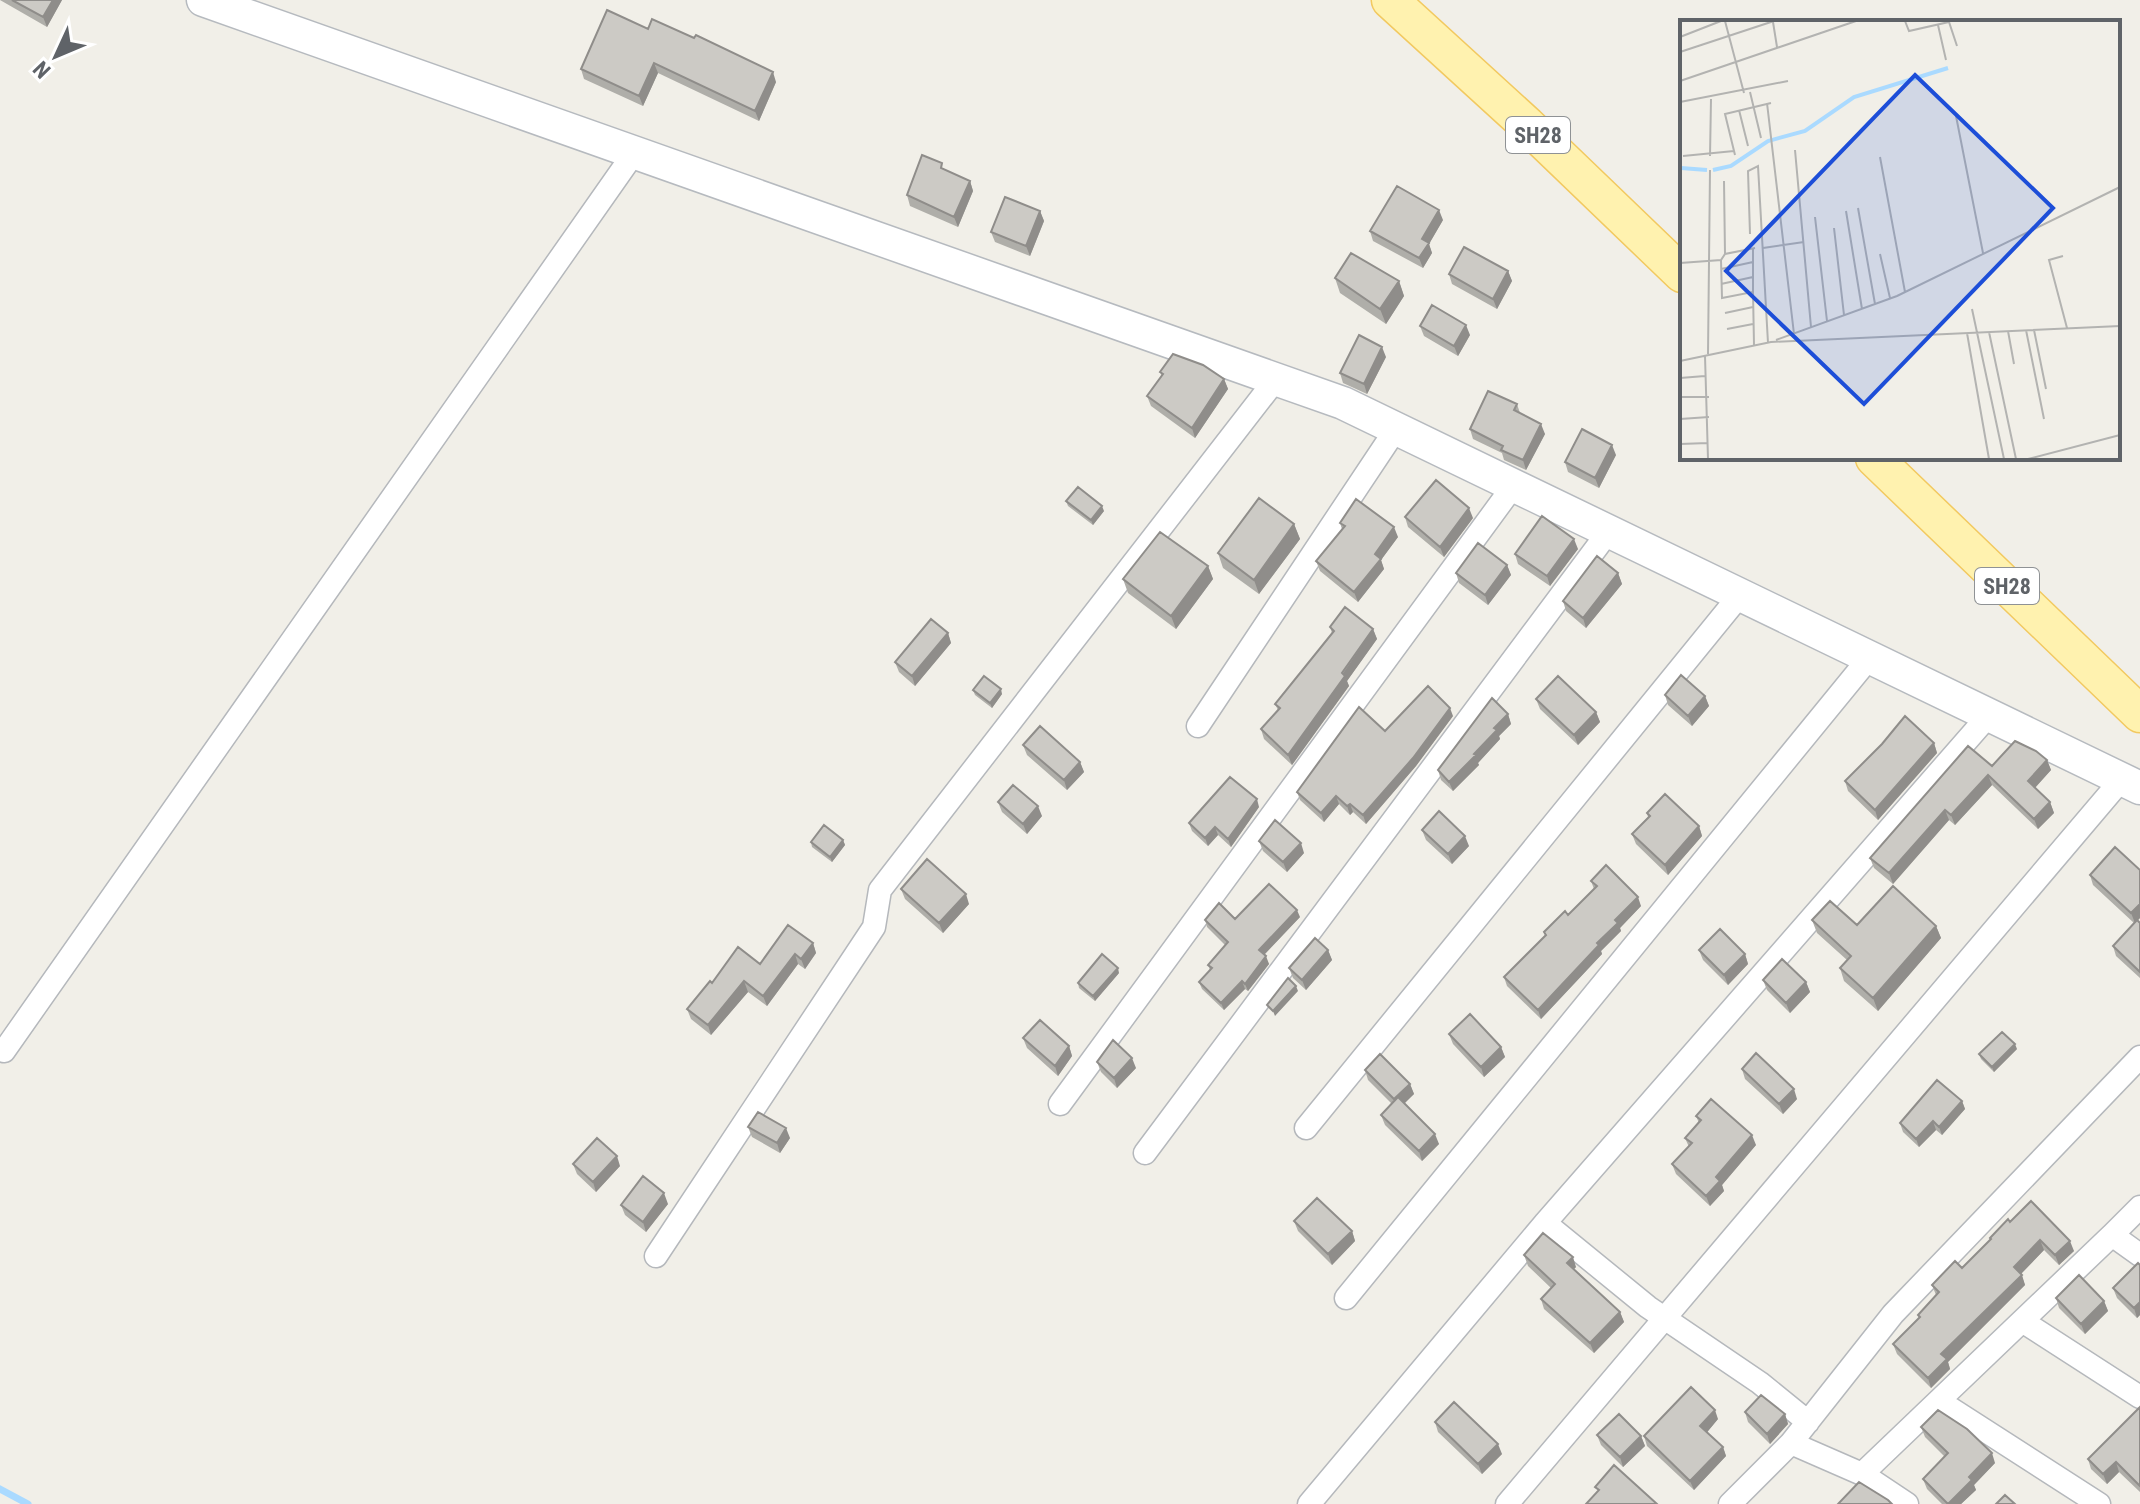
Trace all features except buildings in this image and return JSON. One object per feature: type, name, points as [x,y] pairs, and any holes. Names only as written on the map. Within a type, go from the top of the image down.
[{"type":"main road","name":"SH28","points":[[1390,0],[1527,125],[1680,272]]},
{"type":"main road","name":"SH28","points":[[1876,460],[2140,714]]},
{"type":"street","points":[[203,0],[1343,403],[2131,784],[1665,1318],[1507,1504]]},
{"type":"street","points":[[4,1051],[634,153]]},
{"type":"street","points":[[656,1256],[874,927],[880,890],[1276,379]]},
{"type":"street","points":[[1198,726],[1396,429]]},
{"type":"street","points":[[1060,1104],[1514,485]]},
{"type":"street","points":[[1145,1153],[1609,531]]},
{"type":"street","points":[[1306,1128],[1740,595]]},
{"type":"street","points":[[1346,1298],[1870,657]]},
{"type":"street","points":[[1309,1504],[1545,1223],[1989,715]]},
{"type":"street","points":[[1730,1504],[1791,1443],[1893,1314],[2140,1057]]},
{"type":"street","points":[[1862,1474],[2140,1207]]},
{"type":"street","points":[[1545,1223],[1648,1307],[1760,1383],[1808,1422]]},
{"type":"street","points":[[2107,1240],[2112,1235],[2140,1255]]},
{"type":"street","points":[[2022,1321],[2140,1397]]},
{"type":"street","points":[[1939,1401],[2099,1504]]},
{"type":"street","points":[[1791,1443],[1862,1474],[1907,1504]]},
{"type":"waterway","points":[[0,1489],[28,1504]]}]
